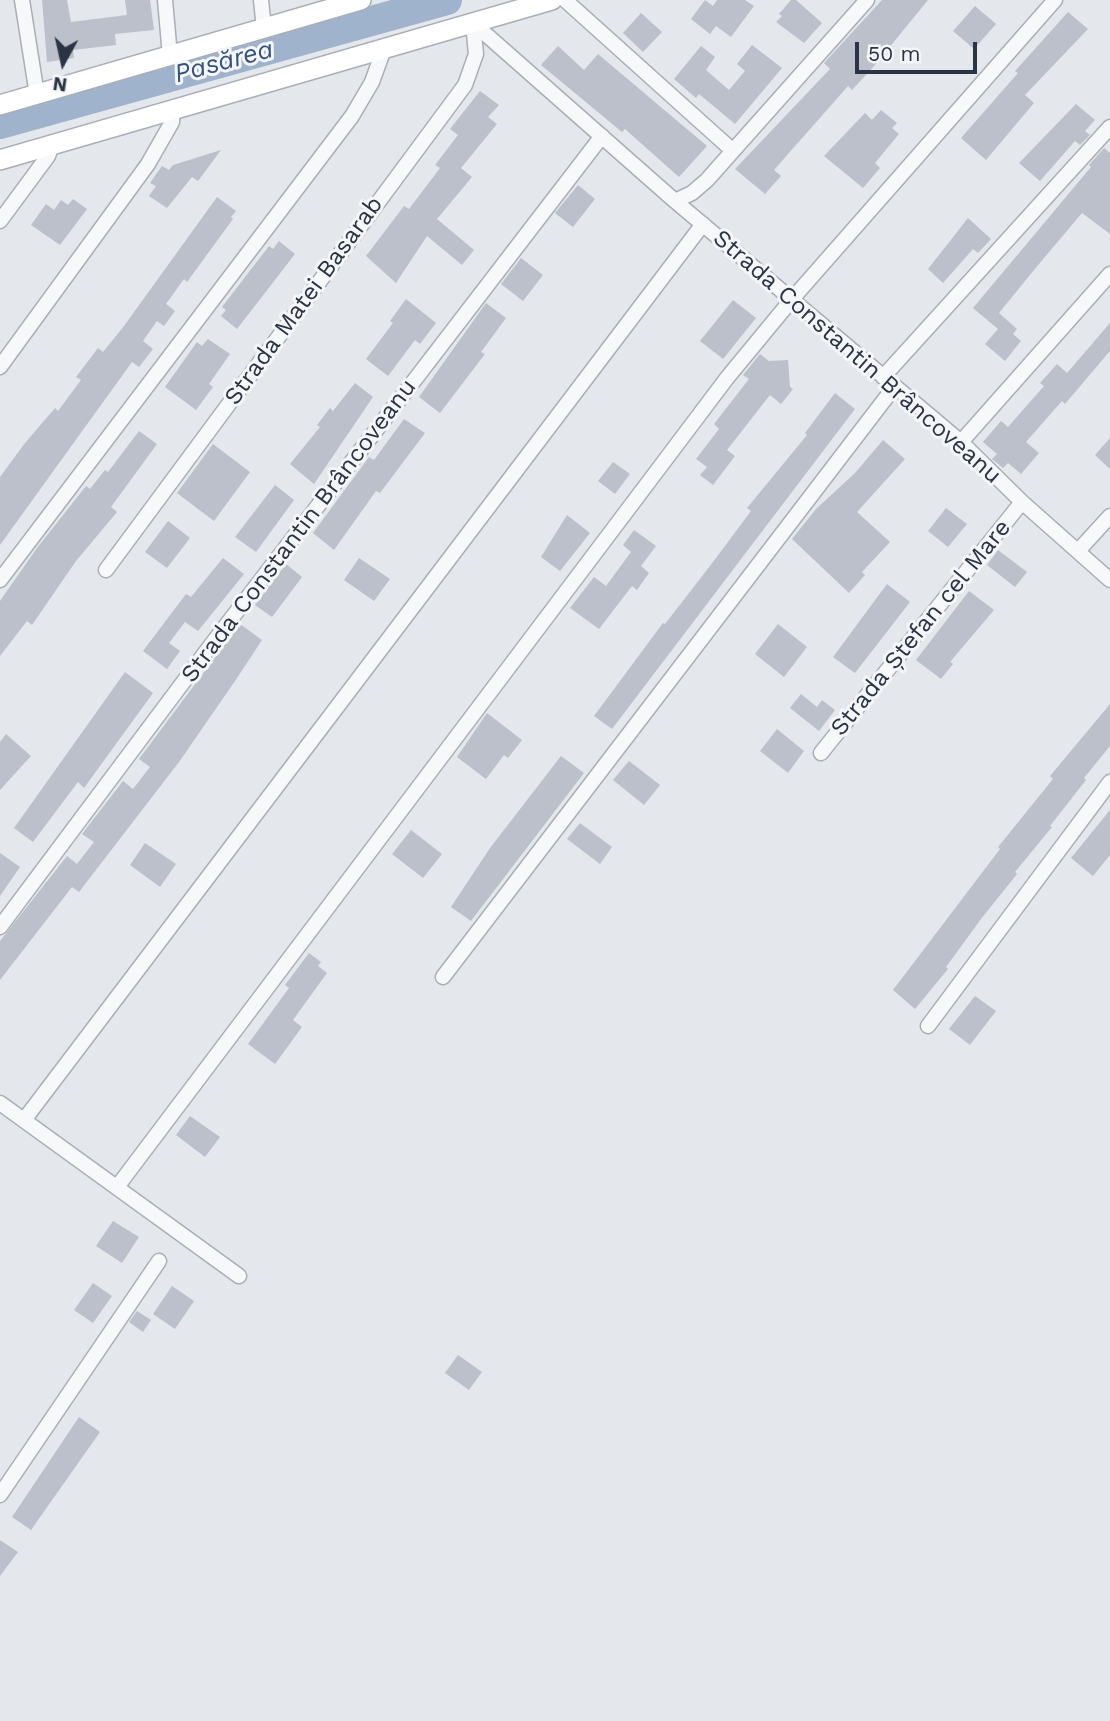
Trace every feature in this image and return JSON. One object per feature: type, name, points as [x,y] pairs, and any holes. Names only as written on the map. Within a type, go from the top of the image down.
[{"type":"street","points":[[22,0],[37,95]]},
{"type":"street","points":[[165,0],[170,56]]},
{"type":"street","points":[[261,0],[264,29]]},
{"type":"street","points":[[0,105],[361,0]]},
{"type":"street","points":[[0,160],[552,0]]},
{"type":"street","points":[[565,0],[733,150]]},
{"type":"street","points":[[675,201],[692,193],[867,0]]},
{"type":"street","points":[[117,1187],[655,471],[793,298],[1055,0]]},
{"type":"street","name":"Strada Constantin Brâncoveanu","points":[[473,23],[675,201],[961,442],[1022,502],[1110,580]]},
{"type":"street","name":"Strada Matei Basarab","points":[[106,570],[465,85],[476,54],[473,23]]},
{"type":"street","points":[[0,580],[352,116],[372,82],[384,49]]},
{"type":"street","points":[[0,367],[148,164],[172,122],[173,109]]},
{"type":"street","points":[[443,977],[889,382],[1110,127]]},
{"type":"street","name":"Strada Constantin Brâncoveanu","points":[[0,927],[211,645],[602,136]]},
{"type":"street","points":[[0,220],[48,156],[53,143]]},
{"type":"street","points":[[24,1120],[703,224]]},
{"type":"street","points":[[961,442],[1110,274]]},
{"type":"street","name":"Strada Ștefan cel Mare","points":[[821,753],[1022,502]]},
{"type":"street","points":[[1078,551],[1110,516]]},
{"type":"street","points":[[928,1026],[1110,782]]},
{"type":"street","points":[[0,1102],[239,1276]]},
{"type":"street","points":[[0,1495],[159,1261]]},
{"type":"building","points":[[42,0],[67,0],[71,22],[127,15],[125,0],[150,0],[154,30],[115,34],[116,45],[73,50],[74,58],[47,62]]},
{"type":"building","points":[[705,0],[713,6],[717,0],[745,0],[754,6],[731,37],[716,26],[710,34],[691,19]]},
{"type":"building","points":[[791,0],[796,0],[822,23],[804,43],[776,22]]},
{"type":"building","points":[[882,0],[928,0],[875,65],[852,90],[848,86],[774,170],[781,176],[765,194],[735,169],[830,69],[824,63]]},
{"type":"building","points":[[975,6],[996,24],[974,49],[953,31]]},
{"type":"building","points":[[1068,12],[1088,29],[1025,95],[1034,103],[986,160],[961,138],[1018,73],[1015,71]]},
{"type":"building","points":[[641,13],[662,32],[643,52],[623,33]]},
{"type":"building","points":[[752,45],[782,68],[735,124],[699,94],[696,98],[674,79],[701,46],[715,57],[706,70],[729,90],[745,71],[737,64]]},
{"type":"building","points":[[558,46],[584,70],[598,54],[707,146],[679,177],[625,129],[622,132],[541,65]]},
{"type":"building","points":[[480,91],[499,105],[488,117],[497,124],[461,168],[472,177],[437,219],[474,250],[462,265],[427,236],[396,283],[366,256],[404,206],[409,209],[440,168],[435,165],[458,135],[450,129]]},
{"type":"building","points":[[1076,104],[1095,120],[1085,131],[1090,135],[1080,145],[1075,141],[1040,181],[1019,163]]},
{"type":"building","points":[[881,110],[897,123],[892,128],[899,134],[875,163],[880,168],[863,188],[824,156],[865,113],[872,120]]},
{"type":"building","points":[[1104,148],[1110,153],[1110,234],[1082,213],[1034,270],[999,313],[1017,329],[1013,334],[1021,341],[1005,361],[985,344],[998,329],[973,308]]},
{"type":"building","points":[[221,150],[198,181],[192,177],[167,208],[149,196],[156,186],[150,183],[162,166],[169,170],[173,165]]},
{"type":"building","points":[[578,185],[595,199],[573,227],[555,213]]},
{"type":"building","points":[[217,197],[236,211],[231,217],[233,219],[187,282],[184,279],[166,304],[175,311],[164,326],[157,321],[143,341],[153,349],[139,367],[132,362],[0,545],[0,477],[55,408],[58,411],[81,380],[76,377],[98,348],[103,352],[124,326]]},
{"type":"building","points":[[73,199],[87,209],[60,245],[31,225],[46,204],[54,210],[61,200],[68,205]]},
{"type":"building","points":[[968,218],[991,239],[978,253],[973,249],[943,283],[928,269]]},
{"type":"building","points":[[279,241],[295,254],[237,329],[221,316],[226,310],[222,307],[269,246],[273,249]]},
{"type":"building","points":[[521,258],[543,275],[523,301],[501,284]]},
{"type":"building","points":[[406,299],[436,323],[420,344],[415,340],[388,376],[366,359],[393,323],[390,321]]},
{"type":"building","points":[[733,300],[756,318],[723,359],[700,341]]},
{"type":"building","points":[[486,303],[506,318],[481,352],[485,354],[440,413],[419,397]]},
{"type":"building","points":[[1110,323],[1110,351],[1065,404],[1062,401],[1026,442],[1039,453],[1021,474],[1008,463],[1003,468],[992,459],[997,454],[983,442],[1001,421],[1008,427],[1044,386],[1040,383],[1057,364],[1067,373]]},
{"type":"building","points":[[208,339],[230,354],[209,384],[213,387],[196,410],[165,387],[197,342],[202,346]]},
{"type":"building","points":[[760,354],[769,361],[788,360],[790,387],[793,389],[781,404],[770,395],[727,450],[735,456],[713,485],[700,475],[707,467],[696,459],[719,429],[714,424],[749,379],[743,375]]},
{"type":"building","points":[[355,383],[373,397],[314,484],[290,464],[320,427],[317,425],[330,408],[333,411]]},
{"type":"building","points":[[835,393],[855,409],[612,729],[594,716],[663,623],[665,624],[713,562],[751,511],[747,508],[807,435],[805,433]]},
{"type":"building","points":[[404,419],[425,433],[380,493],[376,491],[334,550],[313,533],[369,457],[374,460]]},
{"type":"building","points":[[139,431],[157,444],[111,507],[117,512],[76,561],[32,625],[27,621],[0,656],[0,601],[37,548],[86,486],[90,489],[105,470],[108,472]]},
{"type":"building","points":[[1110,438],[1110,469],[1095,455]]},
{"type":"building","points":[[883,440],[905,459],[857,512],[890,542],[862,572],[865,575],[849,593],[792,539],[816,509],[855,473]]},
{"type":"building","points":[[213,444],[250,472],[214,521],[177,493]]},
{"type":"building","points":[[613,462],[630,474],[615,494],[598,481]]},
{"type":"building","points":[[275,485],[294,500],[256,552],[235,537]]},
{"type":"building","points":[[946,508],[967,524],[948,547],[928,531]]},
{"type":"building","points":[[567,515],[590,533],[560,571],[541,557]]},
{"type":"building","points":[[168,521],[190,538],[167,568],[145,552]]},
{"type":"building","points":[[634,530],[656,546],[641,566],[649,573],[637,590],[632,586],[599,629],[570,608],[594,577],[606,586],[631,552],[623,545]]},
{"type":"building","points":[[998,550],[1027,572],[1015,587],[987,565]]},
{"type":"building","points":[[223,558],[244,574],[198,631],[185,622],[169,643],[180,651],[167,669],[143,651],[186,594],[191,597]]},
{"type":"building","points":[[359,558],[390,579],[374,601],[344,580]]},
{"type":"building","points":[[286,564],[302,577],[272,617],[255,605]]},
{"type":"building","points":[[887,584],[910,602],[855,673],[833,657]]},
{"type":"building","points":[[969,591],[994,610],[950,662],[953,664],[941,679],[916,660]]},
{"type":"building","points":[[240,624],[262,640],[235,681],[179,762],[79,892],[72,887],[0,980],[0,941],[67,856],[77,864],[94,842],[82,834],[123,781],[133,789],[150,767],[139,759]]},
{"type":"building","points":[[778,624],[807,647],[784,677],[755,654]]},
{"type":"building","points":[[125,672],[153,693],[84,788],[78,782],[33,842],[14,828]]},
{"type":"building","points":[[801,694],[817,707],[822,700],[835,710],[819,731],[790,708]]},
{"type":"building","points":[[1110,704],[1110,746],[1084,778],[1086,780],[1050,826],[1052,827],[1015,872],[1017,874],[946,967],[948,969],[915,1009],[893,990],[1000,849],[998,847],[1053,779],[1050,776]]},
{"type":"building","points":[[487,713],[522,740],[508,758],[504,755],[486,779],[457,757]]},
{"type":"building","points":[[777,729],[804,751],[788,773],[760,751]]},
{"type":"building","points":[[6,734],[31,756],[0,790],[0,742]]},
{"type":"building","points":[[561,756],[584,773],[471,921],[451,907],[490,848]]},
{"type":"building","points":[[629,761],[660,785],[644,805],[613,780]]},
{"type":"building","points":[[1110,810],[1110,855],[1093,876],[1071,858]]},
{"type":"building","points":[[580,823],[612,847],[600,864],[567,839]]},
{"type":"building","points":[[411,830],[442,854],[423,878],[392,854]]},
{"type":"building","points":[[145,843],[176,864],[160,887],[130,865]]},
{"type":"building","points":[[0,853],[20,867],[0,896]]},
{"type":"building","points":[[309,953],[321,962],[318,966],[327,973],[293,1020],[302,1027],[275,1064],[248,1044],[289,988],[285,985]]},
{"type":"building","points":[[975,996],[996,1011],[970,1045],[949,1029]]},
{"type":"building","points":[[190,1116],[220,1137],[205,1157],[176,1135]]},
{"type":"building","points":[[113,1221],[139,1237],[122,1263],[96,1246]]},
{"type":"building","points":[[93,1283],[112,1296],[93,1323],[74,1310]]},
{"type":"building","points":[[172,1286],[194,1301],[175,1329],[153,1314]]},
{"type":"building","points":[[137,1311],[151,1320],[143,1332],[129,1322]]},
{"type":"building","points":[[458,1355],[482,1372],[469,1390],[445,1373]]},
{"type":"building","points":[[79,1417],[100,1432],[31,1530],[12,1517]]},
{"type":"building","points":[[0,1540],[18,1552],[0,1576]]},
{"type":"waterway","name":"Pasărea","points":[[0,124],[447,0]]}]
